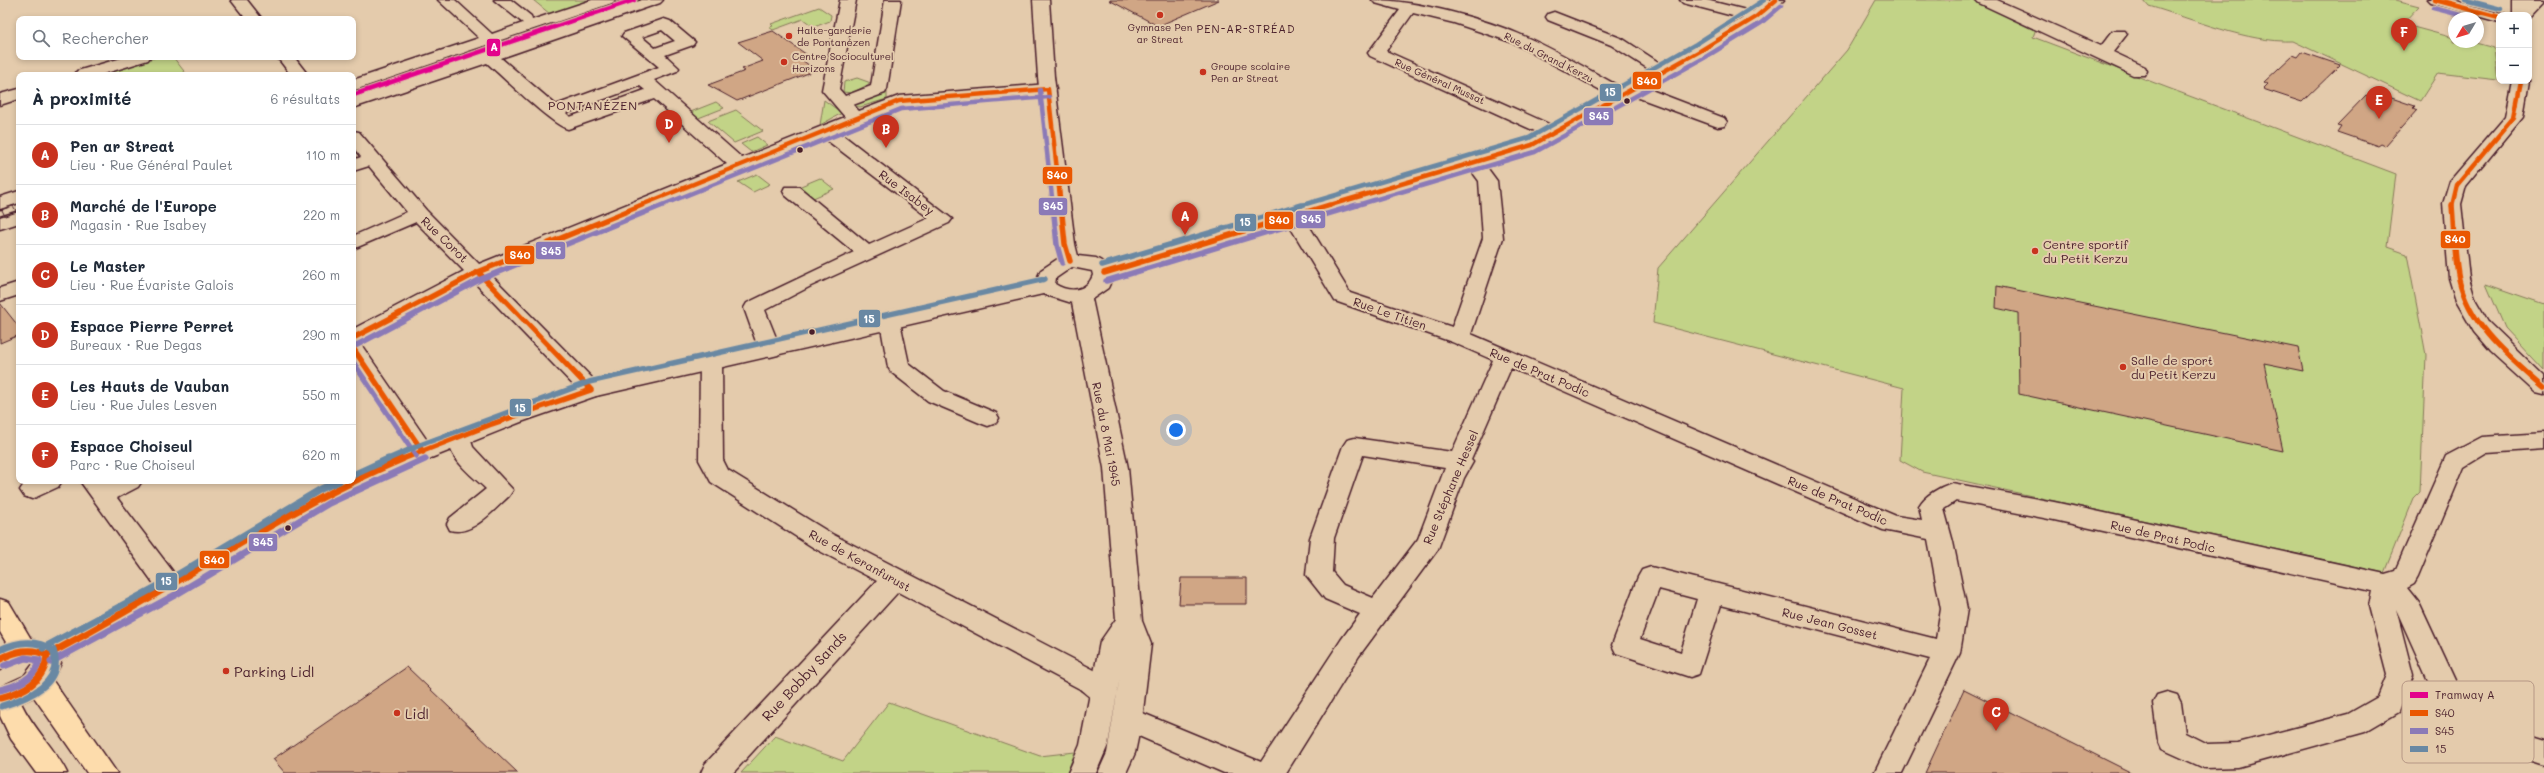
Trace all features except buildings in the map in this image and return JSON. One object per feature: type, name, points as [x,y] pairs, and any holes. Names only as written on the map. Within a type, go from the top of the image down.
[{"type":"main road","points":[[0,609],[48,667],[36,681],[3,698],[21,731],[53,773]]},
{"type":"main road","points":[[0,659],[36,652]]},
{"type":"main road","points":[[36,681],[52,699],[103,773]]},
{"type":"street","points":[[240,0],[252,16]]},
{"type":"street","points":[[446,0],[490,40]]},
{"type":"street","points":[[502,0],[525,19]]},
{"type":"street","points":[[356,85],[607,0]]},
{"type":"street","points":[[356,102],[655,0]]},
{"type":"street","points":[[848,0],[830,90],[856,118]]},
{"type":"street","points":[[842,104],[878,90],[893,0]]},
{"type":"street","points":[[1041,0],[1048,89],[1065,244],[1070,261]]},
{"type":"street","name":"Rue du Grand Kerzu","points":[[1380,0],[1468,22],[1520,40],[1628,92],[1718,122]]},
{"type":"street","points":[[1688,0],[1756,17]]},
{"type":"street","points":[[1104,273],[1293,215],[1532,145],[1628,92],[1756,17],[1776,0]]},
{"type":"street","points":[[2435,0],[2496,16]]},
{"type":"street","points":[[2521,0],[2522,12]]},
{"type":"street","points":[[2525,12],[2538,0]]},
{"type":"street","points":[[1991,1],[2139,71]]},
{"type":"street","name":"Rue Général Mussat","points":[[1410,8],[1376,52],[1554,134]]},
{"type":"street","points":[[1554,17],[1617,42],[1664,70]]},
{"type":"street","points":[[2103,54],[2119,34]]},
{"type":"street","points":[[553,112],[671,68],[653,54]]},
{"type":"street","points":[[490,57],[568,124],[656,92]]},
{"type":"street","points":[[93,72],[132,60]]},
{"type":"street","points":[[288,60],[298,72]]},
{"type":"street","points":[[642,79],[739,165]]},
{"type":"street","points":[[2520,84],[2514,117],[2457,185],[2452,204],[2459,278],[2466,301],[2481,327],[2499,347],[2544,388]]},
{"type":"street","points":[[356,336],[478,272],[900,100],[1048,89]]},
{"type":"street","points":[[0,100],[16,95]]},
{"type":"street","name":"Rue Isabey","points":[[770,350],[754,308],[804,282],[942,219],[825,130]]},
{"type":"street","name":"Rue Corot","points":[[356,140],[419,214],[478,272],[591,390]]},
{"type":"street","points":[[356,165],[372,159]]},
{"type":"street","points":[[1459,337],[1493,238],[1491,195],[1488,180],[1474,162]]},
{"type":"street","points":[[792,191],[866,253]]},
{"type":"street","points":[[0,203],[16,198]]},
{"type":"street","points":[[356,242],[419,214]]},
{"type":"street","name":"Rue Le Titien","points":[[1293,215],[1342,297],[1459,337]]},
{"type":"street","points":[[0,223],[16,217]]},
{"type":"street","points":[[1047,287],[1045,279],[1049,271],[1058,265],[1070,261],[1091,263],[1104,273]]},
{"type":"street","points":[[356,482],[423,452],[591,390],[1047,287],[1060,295],[1081,296],[1100,287],[1104,280],[1104,273]]},
{"type":"street","points":[[0,295],[16,289]]},
{"type":"street","name":"Rue du 8 Mai 1945","points":[[1081,296],[1083,313],[1116,468],[1129,621],[1138,644],[1128,719],[1121,753],[1112,773]]},
{"type":"street","points":[[890,322],[899,367],[936,396],[988,418]]},
{"type":"street","name":"Rue de Prat Podic","points":[[1459,337],[1892,524],[1937,532],[1932,506],[1952,492],[2054,511],[2385,584],[2406,603],[2442,681]]},
{"type":"street","points":[[356,352],[423,452]]},
{"type":"street","name":"Rue Stéphane Hessel","points":[[1270,773],[1350,648],[1429,542],[1505,356]]},
{"type":"street","name":"Rue de Keranfurust","points":[[711,363],[711,460],[719,476],[824,541],[1090,681],[1104,693]]},
{"type":"street","points":[[459,524],[501,490],[462,450],[460,438]]},
{"type":"street","points":[[2167,703],[2172,740],[2204,756],[2238,755],[2355,724],[2389,704],[2400,675],[2382,606],[2385,599],[2385,584],[2399,582],[2404,577],[2454,462],[2482,445],[2544,441]]},
{"type":"street","points":[[1378,611],[1334,592],[1320,574],[1322,538],[1355,446],[1461,462]]},
{"type":"street","points":[[116,484],[98,488],[171,588]]},
{"type":"street","points":[[36,652],[171,588],[325,496],[352,484]]},
{"type":"street","points":[[1888,773],[1947,653],[1954,609],[1941,542],[1937,532]]},
{"type":"street","name":"Rue Bobby Sands","points":[[715,773],[894,579]]},
{"type":"street","name":"Rue Jean Gosset","points":[[1712,593],[1947,653]]},
{"type":"street","points":[[1082,773],[1094,745],[1113,642],[1129,621]]},
{"type":"street","points":[[1128,719],[1255,773]]},
{"type":"street","name":"Rue de Prat Podic","points":[[2534,750],[2544,753]]},
{"type":"green space","points":[[533,0],[593,0],[550,14]]},
{"type":"green space","name":"Centre sportif du Petit Kerzu","points":[[1876,0],[1975,0],[2037,26],[2033,37],[2396,174],[2387,247],[2407,254],[2426,355],[2420,492],[2414,498],[2384,573],[1922,472],[1900,460],[1904,388],[1653,323],[1658,268],[1847,50]]},
{"type":"green space","points":[[2144,0],[2396,0],[2419,6],[2402,24],[2448,36],[2448,48],[2484,48],[2484,45],[2494,48],[2496,80],[2438,73],[2420,101],[2293,41],[2276,41],[2239,34],[2149,6]]},
{"type":"green space","points":[[819,7],[831,15],[830,21],[814,27],[803,19],[773,30],[769,27],[773,26],[771,24]]},
{"type":"green space","points":[[147,60],[175,60],[185,72],[107,72]]},
{"type":"green space","points":[[857,78],[871,83],[852,93],[843,92],[844,82]]},
{"type":"green space","points":[[887,92],[887,99],[860,107],[853,106]]},
{"type":"green space","points":[[824,100],[842,113],[820,125]]},
{"type":"green space","points":[[716,102],[724,108],[696,119],[688,113]]},
{"type":"green space","points":[[736,110],[763,131],[734,143],[708,121]]},
{"type":"green space","points":[[757,137],[767,145],[751,152],[741,144]]},
{"type":"green space","points":[[757,174],[770,184],[753,192],[738,182]]},
{"type":"green space","points":[[820,178],[834,189],[811,199],[796,188]]},
{"type":"green space","points":[[2486,284],[2544,304],[2544,370],[2505,328]]},
{"type":"green space","points":[[889,702],[1040,756],[1075,752],[1067,773],[741,773],[775,736],[843,761]]},
{"type":"tram line","points":[[623,0],[562,21],[567,25],[641,0]]},
{"type":"tram line","name":"A","points":[[356,94],[634,0]]},
{"type":"tram line","points":[[465,53],[554,23],[559,28],[470,58]]},
{"type":"tram line","points":[[456,56],[465,53]]},
{"type":"tram line","points":[[465,53],[470,58]]},
{"type":"tram line","points":[[456,56],[461,61]]},
{"type":"tram line","points":[[456,56],[356,90],[361,95],[461,61]]},
{"type":"tram line","points":[[461,61],[470,58]]},
{"type":"tram line","points":[[13,206],[16,210]]},
{"type":"tram line","points":[[13,206],[2,210],[5,216],[16,212]]},
{"type":"transit line","name":"15","points":[[1102,265],[1529,138],[1696,44],[1751,10],[1764,0]]},
{"type":"transit line","name":"S40","points":[[1104,273],[1532,145],[1700,51],[1756,17],[1776,0]]},
{"type":"transit line","name":"S40","points":[[2435,0],[2496,16]]},
{"type":"transit line","name":"15","points":[[2466,0],[2501,9]]},
{"type":"transit line","name":"S45","points":[[1106,281],[1535,152],[1704,58],[1761,23],[1781,6]]},
{"type":"transit line","name":"S45","points":[[2433,8],[2449,12]]},
{"type":"transit line","name":"S40","points":[[2520,84],[2514,117],[2457,185],[2452,204],[2459,278],[2466,301],[2481,327],[2499,347],[2544,388]]},
{"type":"transit line","name":"S40","points":[[1048,89],[1065,244],[1070,261]]},
{"type":"transit line","name":"S40","points":[[356,336],[478,272],[899,101],[1048,89]]},
{"type":"transit line","name":"S45","points":[[1040,90],[1057,245],[1062,263]]},
{"type":"transit line","name":"S45","points":[[357,345],[481,279],[901,109],[1049,97]]},
{"type":"transit line","name":"S40","points":[[356,480],[422,451],[523,413],[591,390],[478,272]]},
{"type":"transit line","name":"15","points":[[356,474],[420,445],[589,382],[1045,279]]},
{"type":"transit line","name":"S40","points":[[356,352],[423,452]]},
{"type":"transit line","name":"S45","points":[[356,366],[416,456]]},
{"type":"transit line","name":"S45","points":[[51,662],[175,595],[329,503],[426,459]]},
{"type":"transit line","name":"15","points":[[43,648],[167,581],[321,489],[332,484]]},
{"type":"transit line","name":"S40","points":[[47,655],[118,617],[290,515],[349,484]]},
{"type":"transit line","name":"15","points":[[0,650],[13,644],[26,642],[40,643],[53,650],[57,661],[56,670],[42,687],[32,694],[2,706]]},
{"type":"transit line","name":"S40","points":[[0,659],[23,650],[35,650],[47,655],[44,672],[39,679],[17,693],[0,698]]},
{"type":"transit line","name":"S45","points":[[0,690],[19,684],[31,676],[38,666],[39,660],[25,658],[4,666]]},
{"type":"place","name":"Gymnase Pen ar Streat","points":[[1160,15]]},
{"type":"place","name":"Halte-garderie de Pontanézen","points":[[789,36]]},
{"type":"place","name":"Espace Choiseul","points":[[2404,51]]},
{"type":"place","name":"Centre Socioculturel Horizons","points":[[784,62]]},
{"type":"place","name":"Groupe scolaire Pen ar Streat","points":[[1203,72]]},
{"type":"place","name":"Les Hauts de Vauban","points":[[2379,119]]},
{"type":"place","name":"Espace Pierre Perret","points":[[669,143]]},
{"type":"place","name":"Marché de l'Europe","points":[[886,148]]},
{"type":"place","name":"Pen ar Streat","points":[[1185,235]]},
{"type":"place","name":"Centre sportif du Petit Kerzu","points":[[2035,251]]},
{"type":"place","name":"Salle de sport du Petit Kerzu","points":[[2123,367]]},
{"type":"place","name":"Parking Lidl","points":[[226,671]]},
{"type":"place","name":"Lidl","points":[[397,713]]},
{"type":"place","name":"Le Master","points":[[1996,731]]},
{"type":"district","name":"PEN-AR-STRÉAD","points":[[1246,28]]},
{"type":"district","name":"PONTANÉZEN","points":[[593,105]]}]
